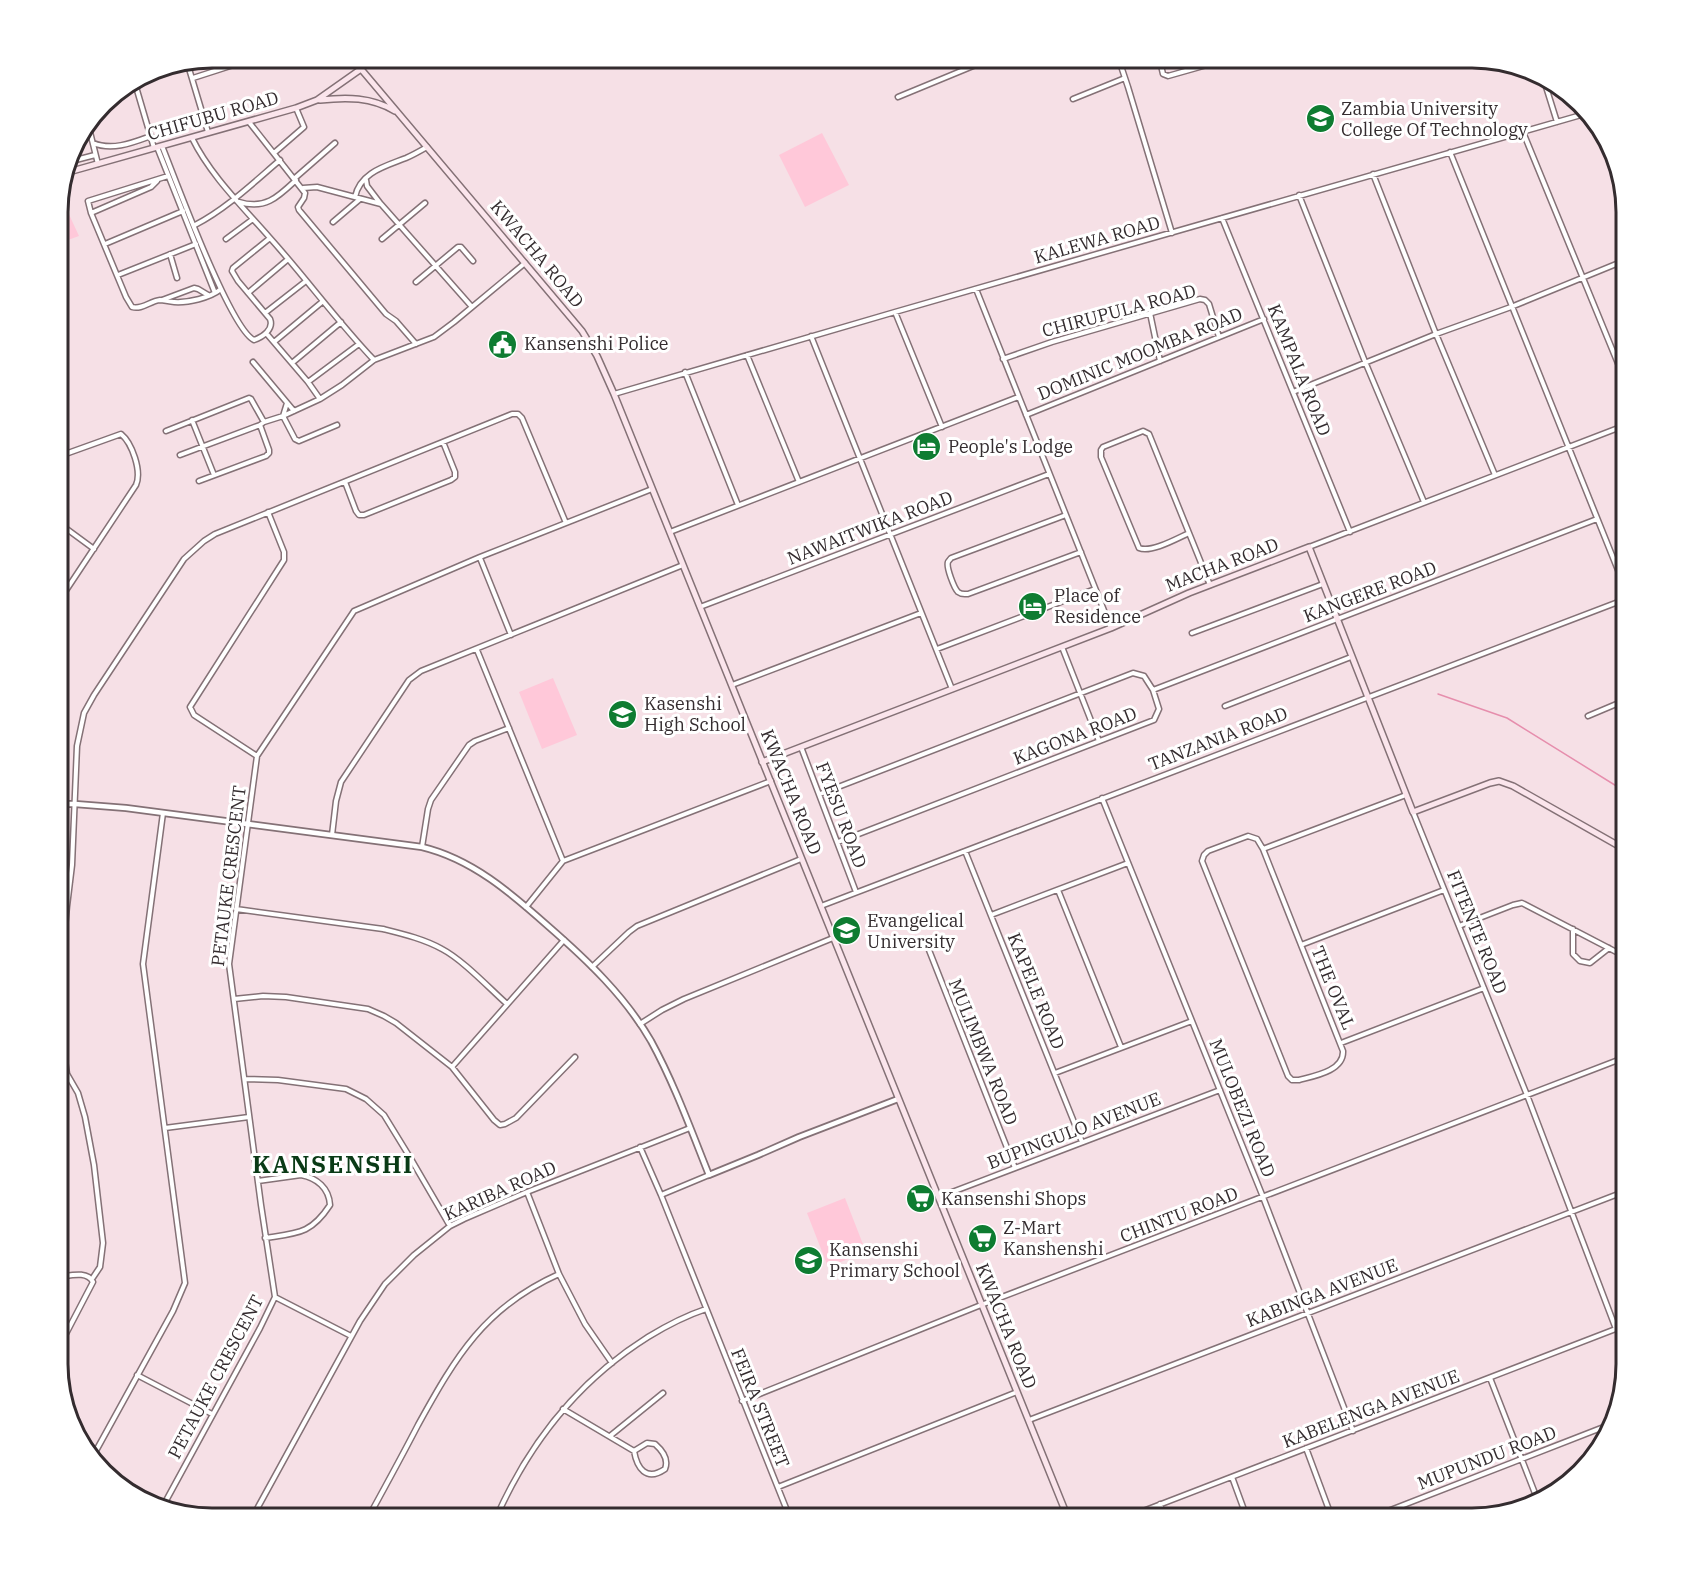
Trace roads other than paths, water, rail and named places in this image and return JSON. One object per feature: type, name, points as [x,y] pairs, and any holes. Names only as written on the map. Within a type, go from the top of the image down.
[{"type":"main road","name":"CHIFUBU ROAD","points":[[73,171],[296,108],[317,100],[361,69]]},
{"type":"main road","name":"KWACHA ROAD","points":[[361,69],[587,339],[614,394],[1064,1508]]},
{"type":"main road","points":[[317,100],[342,97],[368,99],[399,113]]},
{"type":"main road","name":"FITENTE ROAD","points":[[1309,547],[1413,812]]},
{"type":"main road","name":"MACHA ROAD","points":[[762,762],[1111,628],[1210,585],[1309,547]]},
{"type":"main road","points":[[1413,812],[1490,783],[1503,782],[1616,844]]},
{"type":"street","points":[[193,78],[224,68]]},
{"type":"street","points":[[898,96],[968,68]]},
{"type":"street","points":[[1122,68],[1172,233]]},
{"type":"street","points":[[1161,68],[1163,75],[1168,76],[1196,68]]},
{"type":"street","points":[[190,70],[209,133]]},
{"type":"street","points":[[1073,99],[1125,78]]},
{"type":"street","points":[[137,89],[151,136],[194,225],[215,293]]},
{"type":"street","points":[[1547,89],[1557,122]]},
{"type":"street","points":[[274,153],[304,127],[296,108]]},
{"type":"street","name":"KALEWA ROAD","points":[[614,394],[1578,116]]},
{"type":"street","points":[[248,121],[303,188],[305,195],[298,210],[386,314],[396,321],[416,345]]},
{"type":"street","points":[[1523,132],[1615,357]]},
{"type":"street","points":[[91,134],[98,164]]},
{"type":"street","points":[[93,143],[106,147],[117,146],[151,136]]},
{"type":"street","points":[[192,138],[207,166],[374,360]]},
{"type":"street","points":[[239,202],[253,206],[276,198],[335,143]]},
{"type":"street","points":[[158,147],[168,176],[179,195],[196,244],[250,339],[257,339],[266,333],[272,323],[233,274],[233,268],[270,238]]},
{"type":"street","points":[[355,197],[358,186],[369,176],[386,165],[408,158],[427,147]]},
{"type":"street","points":[[1450,152],[1510,307],[1615,564]]},
{"type":"street","points":[[77,160],[95,155]]},
{"type":"street","points":[[189,228],[207,219],[280,160]]},
{"type":"street","points":[[1373,174],[1495,475]]},
{"type":"street","points":[[168,176],[90,199],[87,203],[132,307],[137,308],[194,288],[209,295]]},
{"type":"street","points":[[91,213],[152,187],[158,179]]},
{"type":"street","points":[[367,179],[367,186],[381,204],[472,308]]},
{"type":"street","points":[[303,188],[317,187],[381,204]]},
{"type":"street","points":[[1299,195],[1424,502]]},
{"type":"street","points":[[333,222],[360,199]]},
{"type":"street","points":[[382,239],[425,202]]},
{"type":"street","points":[[105,244],[183,211]]},
{"type":"street","name":"KAMPALA ROAD","points":[[1222,218],[1350,532]]},
{"type":"street","points":[[226,239],[253,219]]},
{"type":"street","points":[[118,275],[196,244]]},
{"type":"street","points":[[416,282],[458,247],[473,261]]},
{"type":"street","points":[[170,254],[177,278]]},
{"type":"street","points":[[248,293],[287,260]]},
{"type":"street","points":[[180,455],[283,416],[320,399],[374,360],[416,345],[441,332],[525,263]]},
{"type":"street","points":[[1293,392],[1615,264]]},
{"type":"street","points":[[265,313],[306,281]]},
{"type":"street","points":[[160,300],[184,302],[215,293],[220,289]]},
{"type":"street","points":[[976,289],[1111,628]]},
{"type":"street","name":"CHIRUPULA ROAD","points":[[1003,359],[1052,342],[1200,299],[1209,304],[1220,337]]},
{"type":"street","points":[[274,342],[322,302]]},
{"type":"street","points":[[895,312],[942,427]]},
{"type":"street","points":[[1150,313],[1160,361]]},
{"type":"street","name":"DOMINIC MOOMBA ROAD","points":[[1026,415],[1264,319]]},
{"type":"street","points":[[292,363],[341,322]]},
{"type":"street","points":[[266,333],[320,399]]},
{"type":"street","points":[[811,336],[952,689]]},
{"type":"street","points":[[308,382],[359,344]]},
{"type":"street","points":[[747,355],[800,482]]},
{"type":"street","points":[[253,362],[294,411]]},
{"type":"street","points":[[685,372],[738,505]]},
{"type":"street","points":[[670,532],[1018,397]]},
{"type":"street","points":[[166,431],[251,399],[262,424],[269,453],[200,481]]},
{"type":"street","points":[[287,403],[283,416],[295,440],[298,441],[337,425]]},
{"type":"street","points":[[68,902],[72,865],[77,746],[84,713],[184,559],[204,541],[215,534],[268,512],[512,414],[518,414],[522,418],[566,523]]},
{"type":"street","points":[[192,420],[214,475]]},
{"type":"street","name":"MACHA ROAD","points":[[1309,547],[1615,428]]},
{"type":"street","points":[[1189,533],[1141,550],[1101,457],[1101,450],[1106,445],[1143,431],[1149,434],[1189,533],[1210,585]]},
{"type":"street","points":[[68,453],[117,434],[123,436],[131,449],[139,472],[136,485],[68,587]]},
{"type":"street","points":[[345,482],[356,511],[359,515],[364,515],[451,480],[455,477],[455,472],[443,442]]},
{"type":"street","name":"NAWAITWIKA ROAD","points":[[700,607],[1049,474]]},
{"type":"street","points":[[268,512],[284,552],[284,560],[190,707],[194,715],[257,756],[354,610],[652,489]]},
{"type":"street","points":[[1066,515],[951,558],[947,566],[955,587],[958,592],[968,594],[1081,552]]},
{"type":"street","name":"KANGERE ROAD","points":[[1153,690],[1597,519]]},
{"type":"street","points":[[68,531],[94,549]]},
{"type":"street","points":[[480,557],[511,635]]},
{"type":"street","points":[[332,835],[341,782],[409,680],[421,671],[683,565]]},
{"type":"street","points":[[1192,633],[1323,584]]},
{"type":"street","points":[[937,649],[1095,589]]},
{"type":"street","name":"TANZANIA ROAD","points":[[821,906],[1615,603]]},
{"type":"street","points":[[732,685],[921,613]]},
{"type":"street","points":[[1062,647],[1099,741]]},
{"type":"street","points":[[477,650],[563,861]]},
{"type":"street","points":[[1225,706],[1351,657]]},
{"type":"street","name":"KAGONA ROAD","points":[[820,794],[1133,673],[1144,676],[1153,690],[1159,709],[1154,720],[838,842]]},
{"type":"street","points":[[1588,716],[1615,704]]},
{"type":"street","points":[[423,847],[431,800],[464,751],[475,741],[509,728]]},
{"type":"street","name":"FYESU ROAD","points":[[801,747],[856,892]]},
{"type":"street","name":"PETAUKE CRESCENT","points":[[166,1500],[275,1297],[229,964],[257,756]]},
{"type":"street","points":[[526,907],[563,861],[771,781]]},
{"type":"street","points":[[1263,849],[1406,795]]},
{"type":"street","name":"MULOBEZI ROAD","points":[[1102,798],[1263,1197],[1353,1431]]},
{"type":"street","points":[[68,804],[163,813],[423,847],[468,864],[526,907],[564,939],[619,997],[640,1024],[657,1054],[709,1175]]},
{"type":"street","name":"FITENTE ROAD","points":[[1413,812],[1527,1095],[1616,1329]]},
{"type":"street","points":[[96,1450],[172,1311],[185,1282],[143,964],[163,813]]},
{"type":"street","name":"THE OVAL","points":[[1248,836],[1257,839],[1301,945],[1341,1043],[1344,1056],[1336,1067],[1299,1080],[1292,1080],[1288,1076],[1202,861],[1204,855],[1208,851],[1248,836]]},
{"type":"street","name":"KAPELE ROAD","points":[[965,851],[1082,1142]]},
{"type":"street","points":[[592,967],[637,926],[801,859]]},
{"type":"street","points":[[991,915],[1128,863]]},
{"type":"street","points":[[1301,945],[1444,890]]},
{"type":"street","points":[[1058,891],[1121,1047]]},
{"type":"street","points":[[1459,926],[1522,903],[1616,952]]},
{"type":"street","points":[[236,909],[383,929],[404,934],[450,954],[507,1004]]},
{"type":"street","points":[[1572,929],[1573,954],[1580,961],[1590,963],[1609,948]]},
{"type":"street","points":[[640,1024],[684,999],[833,938]]},
{"type":"street","points":[[452,1068],[564,939]]},
{"type":"street","name":"MULIMBWA ROAD","points":[[927,945],[1015,1168]]},
{"type":"street","points":[[1341,1043],[1484,988]]},
{"type":"street","points":[[234,999],[263,996],[286,997],[368,1009],[396,1023],[452,1068],[500,1125],[516,1118],[574,1057]]},
{"type":"street","points":[[1055,1073],[1192,1021]]},
{"type":"street","name":"CHINTU ROAD","points":[[742,1401],[981,1305],[1616,1061]]},
{"type":"street","points":[[68,1076],[78,1093],[86,1117],[103,1243],[100,1267],[68,1330]]},
{"type":"street","points":[[245,1079],[278,1080],[346,1089],[366,1099],[384,1115],[450,1226]]},
{"type":"street","name":"BUPINGULO AVENUE","points":[[939,1197],[1220,1090]]},
{"type":"street","points":[[661,1195],[799,1137],[898,1099]]},
{"type":"street","points":[[165,1128],[249,1117]]},
{"type":"street","name":"KARIBA ROAD","points":[[257,1508],[351,1336],[373,1301],[398,1270],[414,1255],[450,1226],[464,1219],[690,1128]]},
{"type":"street","name":"FEIRA STREET","points":[[640,1147],[786,1508]]},
{"type":"street","points":[[258,1181],[301,1176],[314,1178],[330,1197],[330,1205],[311,1227],[297,1233],[266,1238]]},
{"type":"street","points":[[527,1192],[560,1274],[585,1324],[612,1363]]},
{"type":"street","name":"KABINGA AVENUE","points":[[1028,1420],[1616,1195]]},
{"type":"street","points":[[373,1508],[449,1370],[470,1341],[496,1313],[512,1301],[560,1274]]},
{"type":"street","points":[[68,1276],[86,1275],[92,1279]]},
{"type":"street","points":[[275,1297],[351,1336]]},
{"type":"street","points":[[501,1508],[520,1469],[538,1441],[576,1395],[636,1345],[690,1314],[706,1309]]},
{"type":"street","name":"KABELENGA AVENUE","points":[[1150,1508],[1616,1329]]},
{"type":"street","points":[[137,1375],[212,1414]]},
{"type":"street","points":[[1490,1378],[1535,1493]]},
{"type":"street","points":[[778,1487],[1017,1392]]},
{"type":"street","points":[[610,1436],[663,1393]]},
{"type":"street","points":[[563,1409],[634,1451],[637,1465],[641,1470],[655,1474],[665,1469],[664,1454],[656,1444],[647,1443],[634,1451]]},
{"type":"street","name":"MUPUNDU ROAD","points":[[1396,1508],[1600,1428]]},
{"type":"street","points":[[1306,1448],[1328,1508]]},
{"type":"street","points":[[1232,1477],[1243,1508]]},
{"type":"street","points":[[1160,1504],[1161,1508]]},
{"type":"waterway","points":[[1438,694],[1507,718],[1616,785]]},
{"type":"place","name":"Zambia University College Of Technology","points":[[1320,119]]},
{"type":"place","name":"Kansenshi Police","points":[[503,344]]},
{"type":"place","name":"People's Lodge","points":[[927,447]]},
{"type":"place","name":"Place of Residence","points":[[1033,606]]},
{"type":"place","name":"Kasenshi High School","points":[[623,714]]},
{"type":"place","name":"Evangelical University","points":[[846,931]]},
{"type":"place","name":"Kansenshi Shops","points":[[920,1199]]},
{"type":"place","name":"Z-Mart Kanshenshi","points":[[982,1238]]},
{"type":"place","name":"Kansenshi Primary School","points":[[808,1260]]},
{"type":"district","name":"KANSENSHI","points":[[333,1165]]}]
